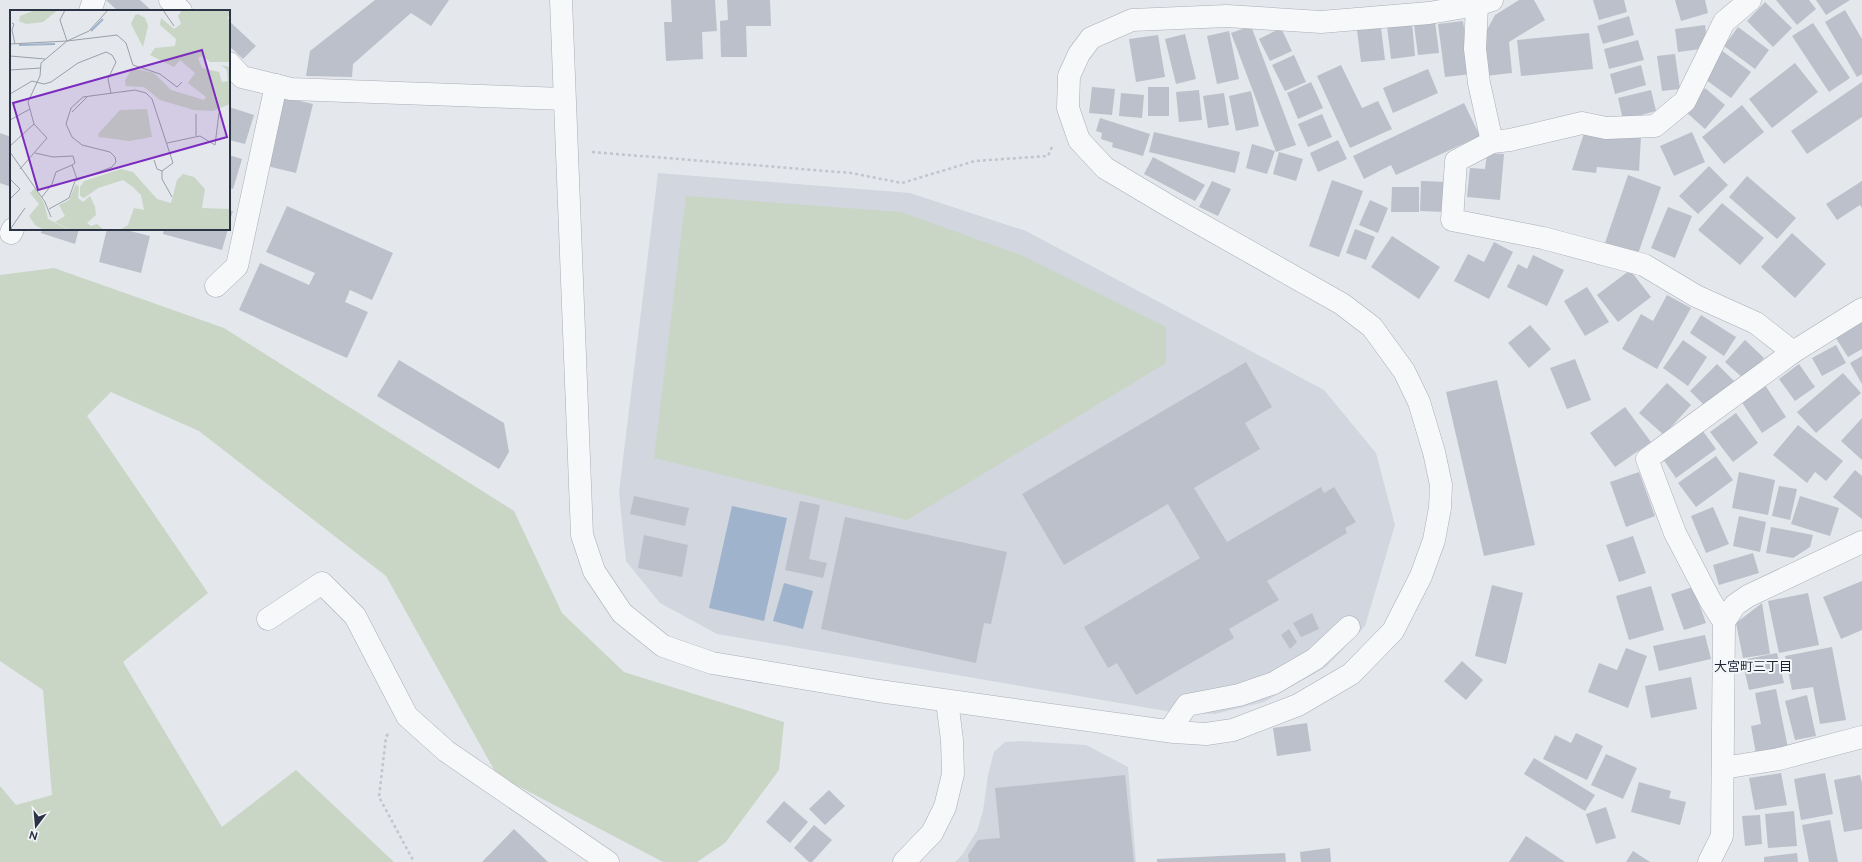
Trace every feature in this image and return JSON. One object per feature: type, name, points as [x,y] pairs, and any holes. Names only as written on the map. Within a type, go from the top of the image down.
[{"type":"street","points":[[90,10],[94,0]]},
{"type":"street","points":[[170,0],[180,10]]},
{"type":"street","points":[[561,0],[582,535],[594,571],[622,613],[663,646],[712,662],[879,692],[1170,731],[1206,734],[1233,730],[1298,705],[1351,674],[1393,631],[1421,576],[1434,540],[1440,508],[1441,485],[1434,452],[1419,402],[1404,371],[1372,327],[1342,304],[1174,209],[1105,168],[1079,140],[1068,108],[1069,76],[1079,54],[1091,38],[1132,20],[1227,16],[1321,22],[1429,13],[1484,2],[1475,49],[1479,83],[1492,142]]},
{"type":"street","points":[[1750,0],[1724,22],[1685,101],[1655,126],[1606,128],[1582,123],[1510,140],[1492,142],[1456,161],[1452,220],[1543,238],[1644,265],[1696,296],[1756,323],[1793,352]]},
{"type":"street","points":[[230,64],[242,77],[291,89],[564,99]]},
{"type":"street","points":[[216,286],[238,266],[276,85]]},
{"type":"street","points":[[1724,622],[1710,600],[1675,533],[1647,459],[1793,352],[1862,309]]},
{"type":"street","points":[[1710,862],[1722,836],[1724,622],[1735,605],[1748,596],[1862,542]]},
{"type":"street","points":[[268,619],[322,583],[355,616],[407,716],[446,751],[608,862]]},
{"type":"street","points":[[1170,731],[1187,705],[1239,695],[1274,683],[1315,660],[1349,627]]},
{"type":"street","points":[[904,862],[932,833],[945,807],[953,774],[952,740],[947,701]]},
{"type":"street","points":[[1723,768],[1779,759],[1862,737]]},
{"type":"path","points":[[591,152],[851,173],[902,183],[975,161],[1048,156],[1068,108]]},
{"type":"path","points":[[407,716],[386,736],[379,798],[414,862]]},
{"type":"shaded area","points":[[658,173],[910,193],[1026,231],[1324,390],[1376,453],[1395,525],[1365,626],[1326,667],[1264,702],[1215,714],[1172,712],[717,634],[660,603],[626,561],[619,492]]},
{"type":"shaded area","points":[[1022,741],[1086,745],[1128,767],[1136,862],[955,862],[962,855],[977,831],[983,811],[988,775],[994,752],[1005,742]]},
{"type":"green space","points":[[686,196],[901,212],[1021,255],[1166,327],[1166,363],[907,520],[654,458]]},
{"type":"green space","points":[[54,268],[224,328],[514,511],[562,613],[624,672],[784,722],[779,770],[725,843],[697,862],[663,862],[497,775],[386,576],[199,431],[111,392],[87,416],[208,593],[123,662],[222,827],[296,770],[394,862],[0,862],[0,786],[16,805],[52,795],[43,690],[0,661],[0,275]]},
{"type":"water","points":[[732,506],[787,518],[764,621],[709,608]]},
{"type":"water","points":[[784,583],[813,591],[803,629],[773,621]]},
{"type":"building","points":[[106,0],[140,0],[151,10],[117,10]]},
{"type":"building","points":[[375,0],[449,0],[431,26],[411,13],[353,64],[352,77],[306,76],[310,51]]},
{"type":"building","points":[[671,0],[715,0],[717,31],[702,32],[703,59],[666,61],[664,22],[672,22]]},
{"type":"building","points":[[727,0],[770,0],[771,26],[746,26],[747,57],[721,57],[720,21],[728,20]]},
{"type":"building","points":[[1519,0],[1534,0],[1545,20],[1509,42],[1512,73],[1485,76],[1482,39],[1495,15]]},
{"type":"building","points":[[1593,0],[1624,0],[1627,12],[1599,20]]},
{"type":"building","points":[[1675,0],[1705,0],[1708,13],[1681,21]]},
{"type":"building","points":[[1776,0],[1809,0],[1816,9],[1797,25]]},
{"type":"building","points":[[1816,0],[1850,0],[1826,15]]},
{"type":"building","points":[[1765,2],[1792,28],[1773,47],[1747,21]]},
{"type":"building","points":[[1845,10],[1862,39],[1862,74],[1857,77],[1825,22]]},
{"type":"building","points":[[1629,16],[1634,35],[1603,44],[1597,26]]},
{"type":"building","points":[[1435,21],[1439,53],[1418,55],[1414,25]]},
{"type":"building","points":[[1463,21],[1471,74],[1445,77],[1438,24]]},
{"type":"building","points":[[230,22],[256,46],[243,59],[230,47]]},
{"type":"building","points":[[1412,23],[1415,56],[1391,59],[1387,26]]},
{"type":"building","points":[[1813,23],[1850,78],[1829,92],[1792,36]]},
{"type":"building","points":[[1705,25],[1708,48],[1678,52],[1675,29]]},
{"type":"building","points":[[1251,26],[1296,145],[1276,152],[1231,33]]},
{"type":"building","points":[[1738,27],[1769,50],[1755,69],[1724,46]]},
{"type":"building","points":[[1281,28],[1292,51],[1270,61],[1259,39]]},
{"type":"building","points":[[1381,28],[1385,60],[1361,62],[1357,30]]},
{"type":"building","points":[[1229,31],[1239,79],[1217,84],[1207,36]]},
{"type":"building","points":[[1589,33],[1593,69],[1521,76],[1517,40]]},
{"type":"building","points":[[1185,34],[1196,79],[1176,84],[1165,39]]},
{"type":"building","points":[[1158,35],[1165,77],[1136,82],[1129,39]]},
{"type":"building","points":[[1638,40],[1644,60],[1609,69],[1604,49]]},
{"type":"building","points":[[1721,50],[1751,72],[1731,98],[1702,77]]},
{"type":"building","points":[[1675,54],[1680,89],[1662,91],[1657,56]]},
{"type":"building","points":[[1294,55],[1306,82],[1285,91],[1272,65]]},
{"type":"building","points":[[1795,63],[1818,92],[1772,128],[1749,99]]},
{"type":"building","points":[[1341,65],[1362,108],[1378,101],[1392,129],[1350,148],[1317,76]]},
{"type":"building","points":[[1641,65],[1646,85],[1615,94],[1610,74]]},
{"type":"building","points":[[1428,69],[1438,93],[1393,113],[1383,88]]},
{"type":"building","points":[[1311,82],[1323,108],[1298,119],[1287,93]]},
{"type":"building","points":[[1862,82],[1862,117],[1807,154],[1791,131]]},
{"type":"building","points":[[1092,87],[1115,89],[1112,115],[1089,113]]},
{"type":"building","points":[[1148,87],[1169,87],[1169,116],[1148,116]]},
{"type":"building","points":[[1705,88],[1725,105],[1705,129],[1685,111]]},
{"type":"building","points":[[1199,90],[1202,120],[1179,122],[1176,92]]},
{"type":"building","points":[[1651,90],[1656,111],[1623,120],[1618,98]]},
{"type":"building","points":[[1251,91],[1259,126],[1236,131],[1229,96]]},
{"type":"building","points":[[1121,93],[1144,95],[1142,118],[1119,116]]},
{"type":"building","points":[[1224,93],[1229,125],[1208,128],[1203,96]]},
{"type":"building","points":[[283,97],[313,104],[296,173],[267,166]]},
{"type":"building","points":[[1464,103],[1480,136],[1396,175],[1391,165],[1364,179],[1353,156]]},
{"type":"building","points":[[1742,105],[1764,132],[1724,164],[1702,137]]},
{"type":"building","points":[[230,107],[254,115],[245,144],[230,140]]},
{"type":"building","points":[[1322,114],[1332,137],[1308,147],[1298,124]]},
{"type":"building","points":[[1100,118],[1150,134],[1143,156],[1112,147],[1113,143],[1101,139],[1102,133],[1096,131]]},
{"type":"building","points":[[1154,132],[1240,152],[1235,173],[1149,152]]},
{"type":"building","points":[[1692,132],[1705,162],[1674,176],[1660,146]]},
{"type":"building","points":[[0,133],[10,137],[10,187],[0,183]]},
{"type":"building","points":[[1584,133],[1641,136],[1639,171],[1597,167],[1596,173],[1572,170]]},
{"type":"building","points":[[1338,140],[1347,159],[1318,172],[1310,153]]},
{"type":"building","points":[[1252,144],[1275,151],[1267,174],[1246,168]]},
{"type":"building","points":[[1279,152],[1303,159],[1296,181],[1273,174]]},
{"type":"building","points":[[1487,153],[1504,154],[1500,200],[1467,197],[1470,168],[1485,169]]},
{"type":"building","points":[[230,155],[242,159],[233,189],[230,188]]},
{"type":"building","points":[[1153,157],[1205,185],[1195,201],[1144,174]]},
{"type":"building","points":[[1709,166],[1728,185],[1698,214],[1679,196]]},
{"type":"building","points":[[1628,175],[1661,187],[1638,254],[1605,243]]},
{"type":"building","points":[[1747,176],[1796,218],[1777,239],[1729,197]]},
{"type":"building","points":[[1332,180],[1363,191],[1339,257],[1309,246]]},
{"type":"building","points":[[1212,181],[1231,189],[1218,216],[1199,207]]},
{"type":"building","points":[[1421,181],[1447,182],[1445,212],[1420,211]]},
{"type":"building","points":[[1862,181],[1862,208],[1860,205],[1837,220],[1826,204]]},
{"type":"building","points":[[1392,187],[1419,187],[1419,212],[1391,212]]},
{"type":"building","points":[[1370,200],[1388,208],[1378,233],[1359,225]]},
{"type":"building","points":[[1722,203],[1764,238],[1740,265],[1698,230]]},
{"type":"building","points":[[287,206],[393,253],[372,300],[350,290],[345,302],[368,312],[347,358],[239,310],[260,263],[309,285],[315,273],[266,252]]},
{"type":"building","points":[[1668,207],[1692,216],[1675,258],[1651,248]]},
{"type":"building","points":[[230,210],[233,211],[230,221]]},
{"type":"building","points":[[1355,229],[1375,237],[1366,260],[1346,253]]},
{"type":"building","points":[[42,230],[79,230],[75,244],[41,233]]},
{"type":"building","points":[[107,230],[126,230],[150,236],[141,273],[99,262]]},
{"type":"building","points":[[164,230],[228,230],[222,250],[163,234]]},
{"type":"building","points":[[1792,233],[1826,264],[1795,298],[1761,267]]},
{"type":"building","points":[[1392,236],[1440,267],[1419,299],[1371,267]]},
{"type":"building","points":[[1494,242],[1513,252],[1489,299],[1454,281],[1468,254],[1484,262]]},
{"type":"building","points":[[1533,255],[1564,270],[1547,306],[1507,287],[1518,264],[1527,269]]},
{"type":"building","points":[[1630,270],[1651,297],[1618,322],[1597,295]]},
{"type":"building","points":[[1587,287],[1609,322],[1585,336],[1564,301]]},
{"type":"building","points":[[1667,295],[1691,308],[1657,369],[1622,349],[1641,314],[1653,321]]},
{"type":"building","points":[[1701,315],[1736,337],[1724,356],[1690,333]]},
{"type":"building","points":[[1862,318],[1862,349],[1848,357],[1834,335]]},
{"type":"building","points":[[1530,325],[1551,349],[1529,368],[1508,343]]},
{"type":"building","points":[[1683,340],[1707,357],[1688,386],[1663,368]]},
{"type":"building","points":[[1745,340],[1764,358],[1744,379],[1725,362]]},
{"type":"building","points":[[1836,345],[1846,363],[1822,376],[1812,358]]},
{"type":"building","points":[[1862,356],[1862,384],[1850,363]]},
{"type":"building","points":[[1575,359],[1591,400],[1567,409],[1550,368]]},
{"type":"building","points":[[399,360],[504,423],[509,452],[499,469],[377,396]]},
{"type":"building","points":[[1246,362],[1272,407],[1245,423],[1260,449],[1194,488],[1227,542],[1321,487],[1324,493],[1334,487],[1356,522],[1345,528],[1347,533],[1267,581],[1279,600],[1229,629],[1234,638],[1136,695],[1117,663],[1108,668],[1084,627],[1200,558],[1168,504],[1064,565],[1022,494]]},
{"type":"building","points":[[1717,364],[1734,381],[1707,408],[1690,391]]},
{"type":"building","points":[[1799,364],[1815,387],[1795,401],[1779,379]]},
{"type":"building","points":[[1843,373],[1861,393],[1816,433],[1797,412]]},
{"type":"building","points":[[1497,380],[1535,545],[1484,556],[1446,392]]},
{"type":"building","points":[[1667,383],[1691,405],[1664,435],[1639,413]]},
{"type":"building","points":[[1765,385],[1786,417],[1762,433],[1741,401]]},
{"type":"building","points":[[1625,407],[1651,442],[1615,467],[1590,433]]},
{"type":"building","points":[[1736,413],[1758,443],[1733,462],[1710,432]]},
{"type":"building","points":[[1862,418],[1862,460],[1841,441]]},
{"type":"building","points":[[1798,425],[1843,461],[1826,481],[1815,472],[1807,483],[1773,455]]},
{"type":"building","points":[[1702,430],[1716,449],[1676,478],[1663,459]]},
{"type":"building","points":[[1716,456],[1733,480],[1696,507],[1678,483]]},
{"type":"building","points":[[1855,470],[1862,476],[1862,519],[1833,497]]},
{"type":"building","points":[[1639,472],[1655,516],[1626,527],[1610,482]]},
{"type":"building","points":[[1739,472],[1775,480],[1768,515],[1732,508]]},
{"type":"building","points":[[1779,486],[1797,489],[1790,520],[1772,516]]},
{"type":"building","points":[[634,496],[689,508],[685,526],[630,514]]},
{"type":"building","points":[[1800,496],[1839,508],[1830,536],[1791,524]]},
{"type":"building","points":[[800,501],[820,505],[809,559],[827,563],[823,578],[785,570]]},
{"type":"building","points":[[1713,507],[1729,544],[1706,553],[1691,516]]},
{"type":"building","points":[[1739,516],[1766,522],[1760,552],[1733,546]]},
{"type":"building","points":[[845,517],[1007,552],[991,624],[984,623],[976,663],[821,629]]},
{"type":"building","points":[[1771,527],[1813,535],[1810,547],[1793,558],[1766,553]]},
{"type":"building","points":[[644,535],[688,545],[682,577],[638,568]]},
{"type":"building","points":[[1633,536],[1646,573],[1619,582],[1606,545]]},
{"type":"building","points":[[1753,553],[1759,573],[1719,585],[1713,565]]},
{"type":"building","points":[[1862,581],[1862,630],[1841,639],[1823,597]]},
{"type":"building","points":[[1492,585],[1523,593],[1506,664],[1475,656]]},
{"type":"building","points":[[1651,586],[1664,630],[1629,640],[1616,596]]},
{"type":"building","points":[[1693,587],[1706,623],[1684,630],[1671,594]]},
{"type":"building","points":[[1808,593],[1819,645],[1779,653],[1768,601]]},
{"type":"building","points":[[1762,603],[1770,654],[1743,658],[1736,623]]},
{"type":"building","points":[[1312,613],[1319,629],[1301,637],[1293,623]]},
{"type":"building","points":[[1289,629],[1297,642],[1290,649],[1281,635]]},
{"type":"building","points":[[1705,635],[1711,659],[1659,671],[1653,646]]},
{"type":"building","points":[[1832,647],[1846,720],[1820,724],[1813,687],[1792,690],[1785,656]]},
{"type":"building","points":[[1626,648],[1647,656],[1628,708],[1588,692],[1599,663],[1617,670]]},
{"type":"building","points":[[1777,653],[1784,683],[1749,690],[1742,660]]},
{"type":"building","points":[[1462,661],[1483,680],[1466,700],[1444,681]]},
{"type":"building","points":[[1691,677],[1697,709],[1651,718],[1645,686]]},
{"type":"building","points":[[1776,689],[1788,748],[1756,754],[1751,726],[1761,724],[1755,693]]},
{"type":"building","points":[[1807,695],[1816,736],[1795,740],[1785,701]]},
{"type":"building","points":[[1307,723],[1311,751],[1277,756],[1273,728]]},
{"type":"building","points":[[1576,733],[1603,746],[1587,780],[1543,759],[1555,735],[1571,743]]},
{"type":"building","points":[[1606,754],[1637,768],[1623,799],[1591,785]]},
{"type":"building","points":[[1534,758],[1595,795],[1585,811],[1524,774]]},
{"type":"building","points":[[1781,773],[1787,805],[1755,810],[1749,778]]},
{"type":"building","points":[[1825,773],[1833,814],[1801,820],[1794,779]]},
{"type":"building","points":[[1125,775],[1134,862],[969,862],[968,855],[978,840],[1000,838],[995,788]]},
{"type":"building","points":[[1860,775],[1862,783],[1862,829],[1844,832],[1834,780]]},
{"type":"building","points":[[1639,782],[1671,791],[1669,798],[1686,802],[1680,825],[1631,812]]},
{"type":"building","points":[[829,790],[845,806],[825,825],[809,809]]},
{"type":"building","points":[[784,801],[808,822],[790,843],[766,822]]},
{"type":"building","points":[[1606,807],[1616,838],[1596,844],[1586,814]]},
{"type":"building","points":[[1794,811],[1797,846],[1768,848],[1765,814]]},
{"type":"building","points":[[1760,815],[1762,844],[1745,846],[1742,816]]},
{"type":"building","points":[[1830,820],[1838,862],[1809,862],[1802,825]]},
{"type":"building","points":[[814,825],[832,840],[812,862],[809,862],[794,848]]},
{"type":"building","points":[[514,829],[548,862],[482,862]]},
{"type":"building","points":[[1526,836],[1565,862],[1509,862]]},
{"type":"building","points":[[1330,848],[1331,862],[1301,862],[1300,852]]},
{"type":"building","points":[[1633,851],[1650,862],[1626,862]]},
{"type":"building","points":[[1285,853],[1286,862],[1157,862],[1157,859]]},
{"type":"building","points":[[1797,853],[1798,862],[1764,862],[1764,857]]},
{"type":"district","name":"大宮町三丁目","points":[[1753,666]]}]
